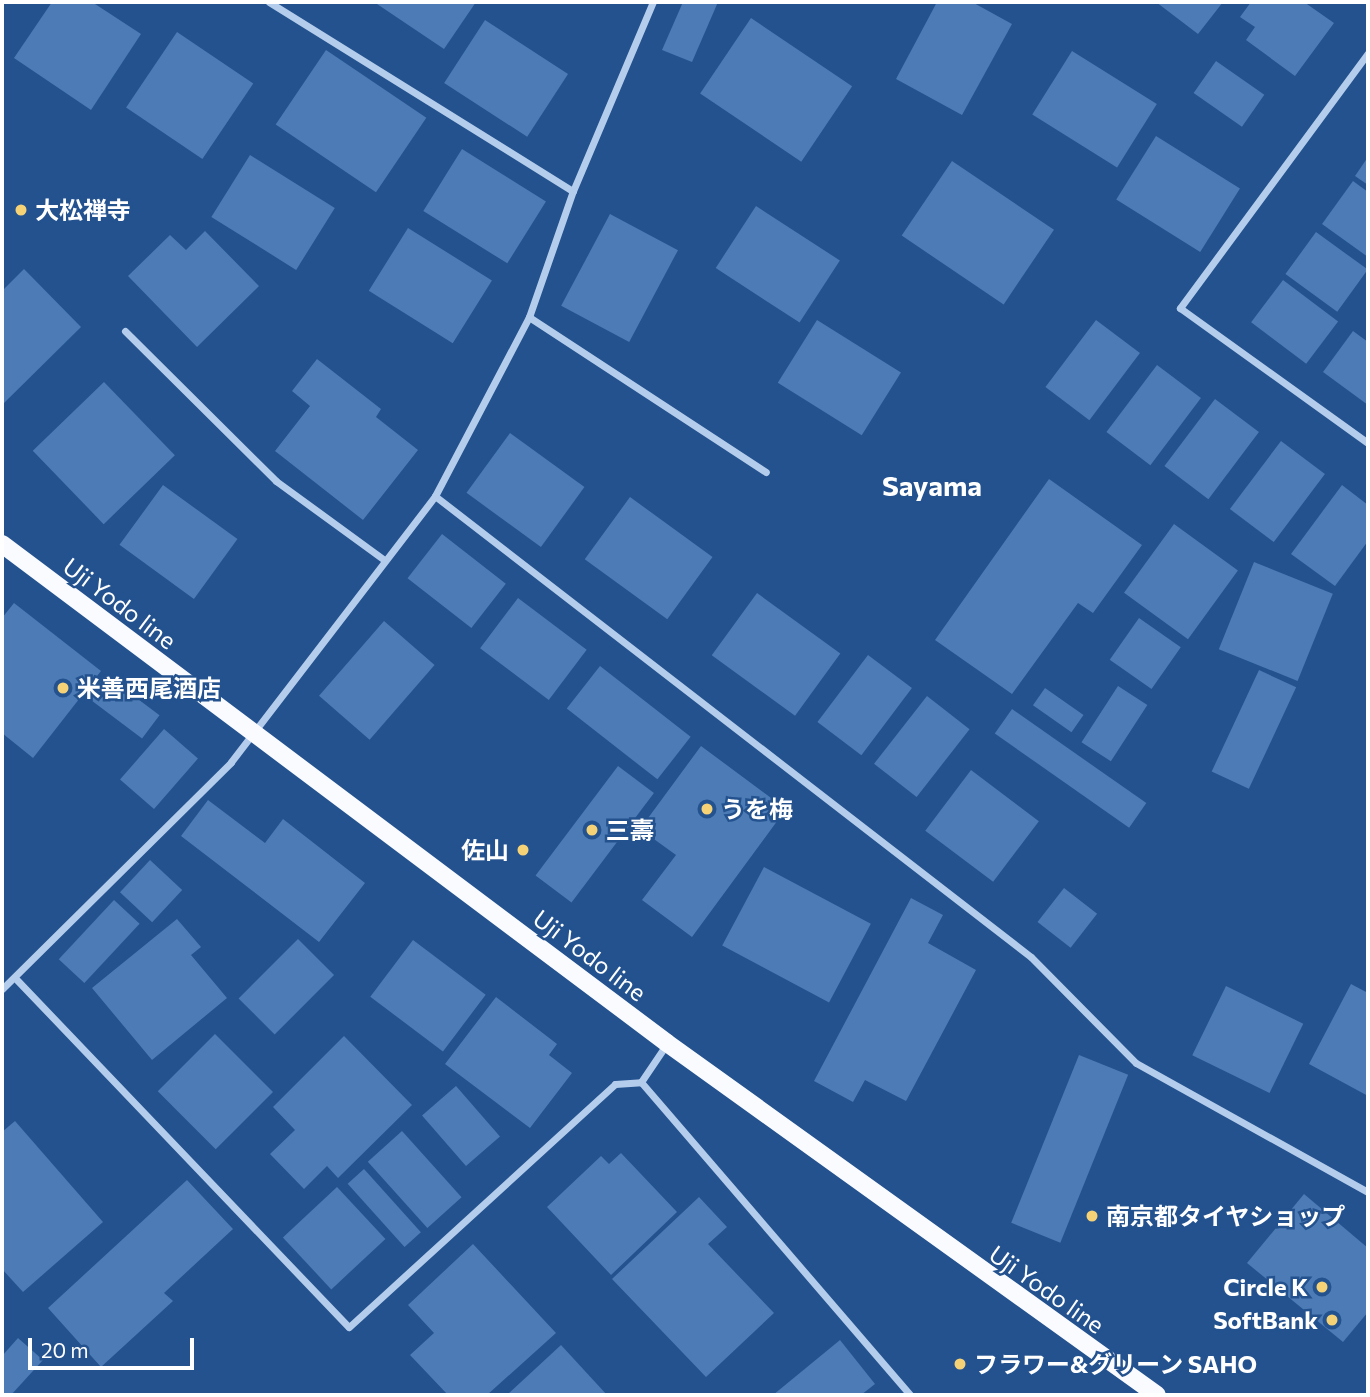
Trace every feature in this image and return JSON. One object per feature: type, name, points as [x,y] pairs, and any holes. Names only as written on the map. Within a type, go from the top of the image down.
[{"type":"main road","name":"Uji Yodo line","points":[[2,544],[667,1043],[1157,1395]]},
{"type":"street","points":[[269,2],[573,191]]},
{"type":"street","points":[[2,989],[16,980],[254,734],[383,559],[435,496],[529,317],[573,191],[653,2]]},
{"type":"street","points":[[1368,53],[1180,308],[1368,443]]},
{"type":"street","points":[[529,317],[766,472]]},
{"type":"street","points":[[125,331],[276,481],[383,559]]},
{"type":"street","points":[[435,496],[1031,957],[1136,1063],[1368,1192]]},
{"type":"street","points":[[16,980],[349,1327],[615,1084],[641,1082]]},
{"type":"street","points":[[641,1082],[667,1043]]},
{"type":"street","points":[[641,1082],[910,1395]]},
{"type":"building","points":[[52,2],[92,2],[141,34],[91,110],[14,58]]},
{"type":"building","points":[[374,2],[476,2],[444,49]]},
{"type":"building","points":[[683,2],[718,2],[692,62],[662,50]]},
{"type":"building","points":[[937,2],[972,2],[1012,24],[962,115],[896,79]]},
{"type":"building","points":[[1156,2],[1223,2],[1198,34]]},
{"type":"building","points":[[1251,2],[1304,2],[1334,23],[1295,76],[1246,40],[1255,27],[1240,17]]},
{"type":"building","points":[[751,18],[852,86],[801,162],[700,93]]},
{"type":"building","points":[[485,20],[568,74],[527,137],[444,83]]},
{"type":"building","points":[[177,32],[253,83],[202,159],[126,107]]},
{"type":"building","points":[[326,50],[426,118],[376,192],[276,125]]},
{"type":"building","points":[[1072,51],[1157,104],[1117,168],[1032,115]]},
{"type":"building","points":[[1216,61],[1264,95],[1242,127],[1194,93]]},
{"type":"building","points":[[1156,136],[1240,188],[1200,252],[1116,200]]},
{"type":"building","points":[[462,149],[546,201],[507,263],[423,211]]},
{"type":"building","points":[[250,155],[335,208],[296,270],[211,217]]},
{"type":"building","points":[[1368,157],[1368,185],[1355,176]]},
{"type":"building","points":[[952,161],[1054,230],[1004,304],[902,236]]},
{"type":"building","points":[[1353,181],[1368,192],[1368,257],[1322,224]]},
{"type":"building","points":[[756,206],[840,260],[800,323],[716,268]]},
{"type":"building","points":[[610,214],[678,250],[629,342],[561,306]]},
{"type":"building","points":[[408,228],[492,280],[453,343],[369,291]]},
{"type":"building","points":[[205,231],[259,286],[197,347],[128,276],[170,235],[186,250]]},
{"type":"building","points":[[1316,232],[1368,270],[1337,312],[1285,274]]},
{"type":"building","points":[[24,269],[81,327],[2,405],[2,291]]},
{"type":"building","points":[[1283,280],[1338,322],[1306,364],[1251,322]]},
{"type":"building","points":[[817,320],[901,372],[862,435],[778,383]]},
{"type":"building","points":[[1096,320],[1140,353],[1089,420],[1045,387]]},
{"type":"building","points":[[1353,331],[1368,342],[1368,405],[1323,372]]},
{"type":"building","points":[[317,359],[381,409],[376,417],[418,450],[363,520],[275,451],[310,406],[292,391]]},
{"type":"building","points":[[1157,365],[1201,398],[1150,465],[1106,432]]},
{"type":"building","points":[[104,382],[175,455],[104,524],[33,451]]},
{"type":"building","points":[[1215,399],[1259,432],[1208,499],[1164,466]]},
{"type":"building","points":[[510,433],[584,487],[541,547],[467,493]]},
{"type":"building","points":[[1281,441],[1325,474],[1274,542],[1230,509]]},
{"type":"building","points":[[1049,479],[1142,545],[1093,613],[1078,603],[1012,694],[935,640]]},
{"type":"building","points":[[163,485],[237,539],[194,599],[120,545]]},
{"type":"building","points":[[1342,485],[1368,505],[1368,541],[1335,586],[1291,554]]},
{"type":"building","points":[[630,497],[713,557],[667,619],[585,559]]},
{"type":"building","points":[[1174,524],[1238,570],[1188,639],[1124,593]]},
{"type":"building","points":[[442,534],[506,584],[471,628],[408,578]]},
{"type":"building","points":[[1254,562],[1333,594],[1298,681],[1219,649]]},
{"type":"building","points":[[757,593],[840,654],[795,716],[712,655]]},
{"type":"building","points":[[518,598],[587,650],[549,700],[480,648]]},
{"type":"building","points":[[14,603],[101,671],[33,758],[2,733],[2,618]]},
{"type":"building","points":[[1139,618],[1181,647],[1152,689],[1110,660]]},
{"type":"building","points":[[384,621],[435,665],[370,740],[319,696]]},
{"type":"building","points":[[868,655],[912,688],[861,755],[817,722]]},
{"type":"building","points":[[600,666],[691,737],[657,779],[567,709]]},
{"type":"building","points":[[1259,670],[1296,687],[1249,789],[1212,772]]},
{"type":"building","points":[[106,675],[160,715],[142,738],[89,698]]},
{"type":"building","points":[[1118,686],[1147,705],[1111,761],[1082,742]]},
{"type":"building","points":[[1045,688],[1084,715],[1071,732],[1033,705]]},
{"type":"building","points":[[927,696],[970,729],[917,797],[874,764]]},
{"type":"building","points":[[1012,709],[1146,803],[1129,828],[995,734]]},
{"type":"building","points":[[164,729],[198,759],[154,809],[120,780]]},
{"type":"building","points":[[701,746],[786,809],[692,937],[642,900],[676,855],[640,829]]},
{"type":"building","points":[[618,766],[654,793],[571,902],[536,875]]},
{"type":"building","points":[[971,770],[1039,821],[993,882],[925,831]]},
{"type":"building","points":[[208,800],[265,843],[283,819],[365,883],[319,942],[181,836]]},
{"type":"building","points":[[150,860],[182,890],[152,922],[120,892]]},
{"type":"building","points":[[764,867],[871,924],[829,1002],[722,946]]},
{"type":"building","points":[[1064,888],[1097,914],[1071,948],[1038,922]]},
{"type":"building","points":[[911,898],[943,915],[928,943],[976,970],[906,1101],[865,1080],[853,1102],[814,1081]]},
{"type":"building","points":[[114,900],[140,924],[84,983],[59,959]]},
{"type":"building","points":[[177,919],[201,947],[191,955],[227,998],[152,1060],[92,988]]},
{"type":"building","points":[[298,939],[334,975],[275,1034],[239,998]]},
{"type":"building","points":[[413,940],[486,995],[443,1051],[370,997]]},
{"type":"building","points":[[1351,984],[1368,993],[1368,1096],[1309,1064]]},
{"type":"building","points":[[1226,986],[1303,1024],[1270,1093],[1192,1055]]},
{"type":"building","points":[[496,997],[557,1044],[549,1055],[572,1073],[530,1128],[445,1064]]},
{"type":"building","points":[[215,1034],[273,1092],[216,1149],[158,1091]]},
{"type":"building","points":[[344,1036],[412,1105],[338,1178],[327,1166],[304,1189],[270,1154],[295,1130],[273,1107]]},
{"type":"building","points":[[1079,1055],[1128,1075],[1060,1243],[1011,1223]]},
{"type":"building","points":[[456,1086],[500,1137],[466,1166],[422,1116]]},
{"type":"building","points":[[15,1121],[103,1222],[23,1292],[2,1269],[2,1132]]},
{"type":"building","points":[[402,1131],[462,1197],[427,1228],[368,1162]]},
{"type":"building","points":[[621,1153],[677,1212],[611,1275],[547,1207],[601,1156],[609,1164]]},
{"type":"building","points":[[364,1169],[421,1232],[405,1247],[348,1184]]},
{"type":"building","points":[[187,1180],[233,1229],[164,1293],[173,1301],[101,1367],[48,1308]]},
{"type":"building","points":[[337,1187],[385,1239],[331,1289],[283,1237]]},
{"type":"building","name":"Circle K","points":[[1304,1194],[1368,1248],[1368,1312],[1343,1342],[1247,1263]]},
{"type":"building","points":[[699,1197],[727,1227],[708,1244],[774,1313],[706,1377],[612,1279]]},
{"type":"building","points":[[473,1244],[556,1333],[487,1395],[448,1395],[410,1355],[434,1333],[408,1305]]},
{"type":"building","points":[[18,1338],[43,1360],[11,1395],[2,1395],[2,1356]]},
{"type":"building","points":[[840,1340],[875,1384],[861,1395],[773,1395]]},
{"type":"building","points":[[561,1345],[607,1395],[507,1395]]},
{"type":"place","name":"大松禅寺","points":[[21,210]]},
{"type":"place","name":"米善西尾酒店","points":[[63,688]]},
{"type":"place","name":"うを梅","points":[[707,809]]},
{"type":"place","name":"三壽","points":[[592,830]]},
{"type":"place","name":"佐山","points":[[523,850]]},
{"type":"place","name":"南京都タイヤショップ","points":[[1092,1216]]},
{"type":"place","name":"Circle K","points":[[1322,1287]]},
{"type":"place","name":"SoftBank","points":[[1332,1320]]},
{"type":"place","name":"フラワー&グリーン SAHO","points":[[960,1364]]},
{"type":"district","name":"Sayama","points":[[932,485]]}]
